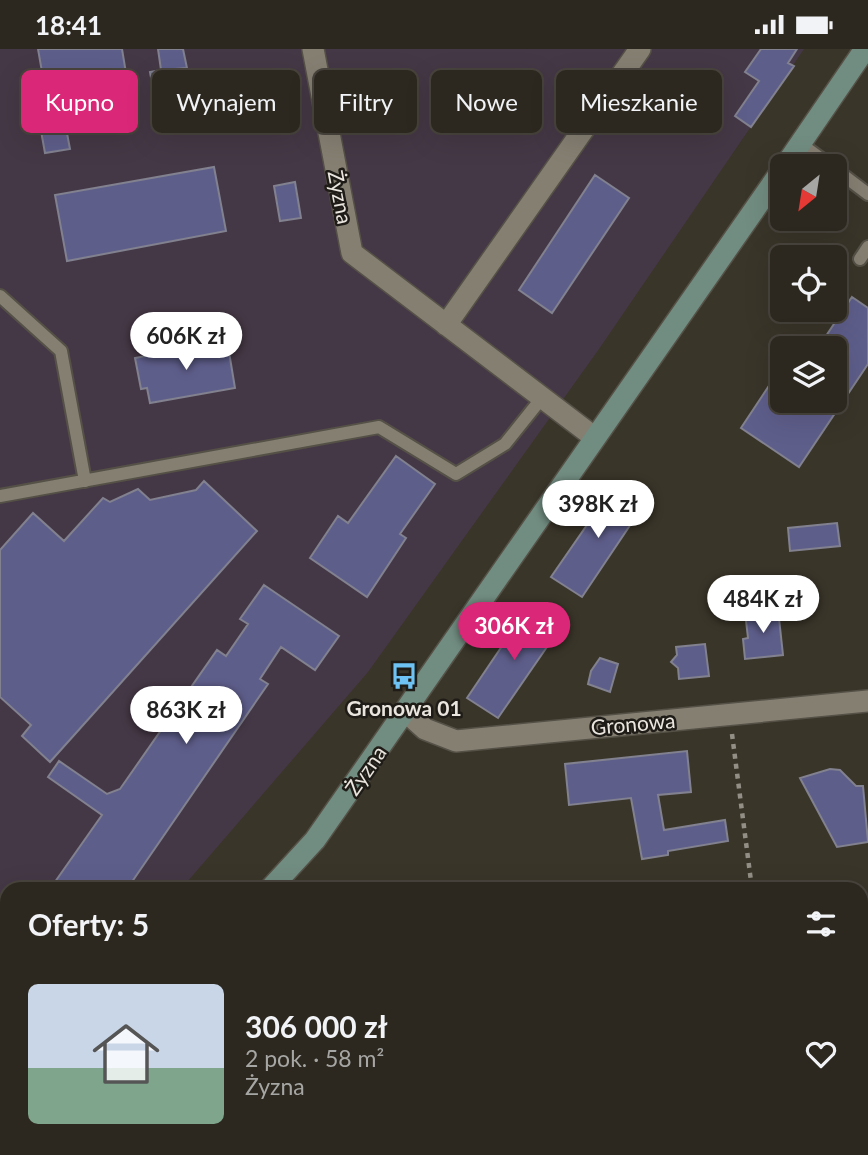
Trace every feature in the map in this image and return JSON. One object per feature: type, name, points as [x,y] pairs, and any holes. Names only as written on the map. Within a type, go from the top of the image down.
[{"type":"street","name":"Żyzna","points":[[313,49],[352,253],[594,437]]},
{"type":"street","points":[[446,325],[640,49]]},
{"type":"street","name":"Żyzna","points":[[794,154],[865,49]]},
{"type":"street","name":"Żyzna","points":[[276,882],[315,840],[770,188]]},
{"type":"street","name":"Gronowa","points":[[406,712],[425,729],[456,741],[868,701]]},
{"type":"lane","points":[[801,144],[815,154]]},
{"type":"lane","points":[[847,178],[868,194]]},
{"type":"lane","points":[[860,259],[868,247]]},
{"type":"lane","points":[[0,296],[61,351],[85,481]]},
{"type":"lane","points":[[0,496],[379,427],[456,474],[505,444],[541,399]]},
{"type":"path","points":[[730,714],[751,882]]},
{"type":"shaded area","points":[[0,49],[804,49],[599,349],[368,672],[187,882],[0,882]]},
{"type":"building","points":[[38,49],[122,49],[126,70],[42,70]]},
{"type":"building","points":[[158,49],[183,49],[187,68],[161,70]]},
{"type":"building","points":[[761,49],[797,49],[788,63],[794,66],[751,127],[735,116],[759,81],[745,72]]},
{"type":"building","points":[[41,133],[67,133],[70,149],[45,153]]},
{"type":"building","points":[[214,167],[226,231],[67,261],[55,195]]},
{"type":"building","points":[[595,175],[629,198],[552,313],[519,290]]},
{"type":"building","points":[[295,182],[301,218],[280,221],[274,186]]},
{"type":"building","points":[[852,297],[868,308],[868,364],[847,395],[847,336],[826,336],[835,322],[847,322],[847,304]]},
{"type":"building","points":[[227,340],[235,388],[150,403],[147,388],[141,389],[135,358]]},
{"type":"building","points":[[770,384],[770,413],[835,413],[799,467],[741,428]]},
{"type":"building","points":[[396,456],[435,484],[400,534],[406,538],[367,597],[310,558],[338,516],[348,523]]},
{"type":"building","points":[[204,481],[257,531],[50,762],[22,736],[31,725],[0,697],[0,550],[33,513],[64,541],[103,498],[110,502],[138,489],[150,500],[196,490]]},
{"type":"building","points":[[616,483],[645,503],[582,597],[551,577]]},
{"type":"building","points":[[837,523],[840,546],[790,551],[788,528]]},
{"type":"building","points":[[264,585],[339,636],[315,670],[281,647],[260,679],[268,684],[132,882],[55,882],[102,815],[48,777],[59,761],[107,794],[120,789],[217,650],[226,656],[248,624],[240,619]]},
{"type":"building","points":[[529,606],[560,628],[498,718],[467,698]]},
{"type":"building","points":[[778,609],[783,655],[745,659],[743,639],[748,638],[745,612]]},
{"type":"building","points":[[705,644],[709,676],[679,679],[678,668],[671,662],[677,655],[676,647]]},
{"type":"building","points":[[600,658],[618,664],[610,692],[588,684],[591,671]]},
{"type":"building","points":[[687,751],[691,792],[658,795],[664,830],[725,820],[728,841],[668,851],[668,855],[642,859],[631,798],[569,805],[565,764]]},
{"type":"building","points":[[830,769],[840,770],[856,786],[863,786],[868,842],[837,847],[800,778]]},
{"type":"place","name":"Gronowa 01","points":[[404,676]]}]
